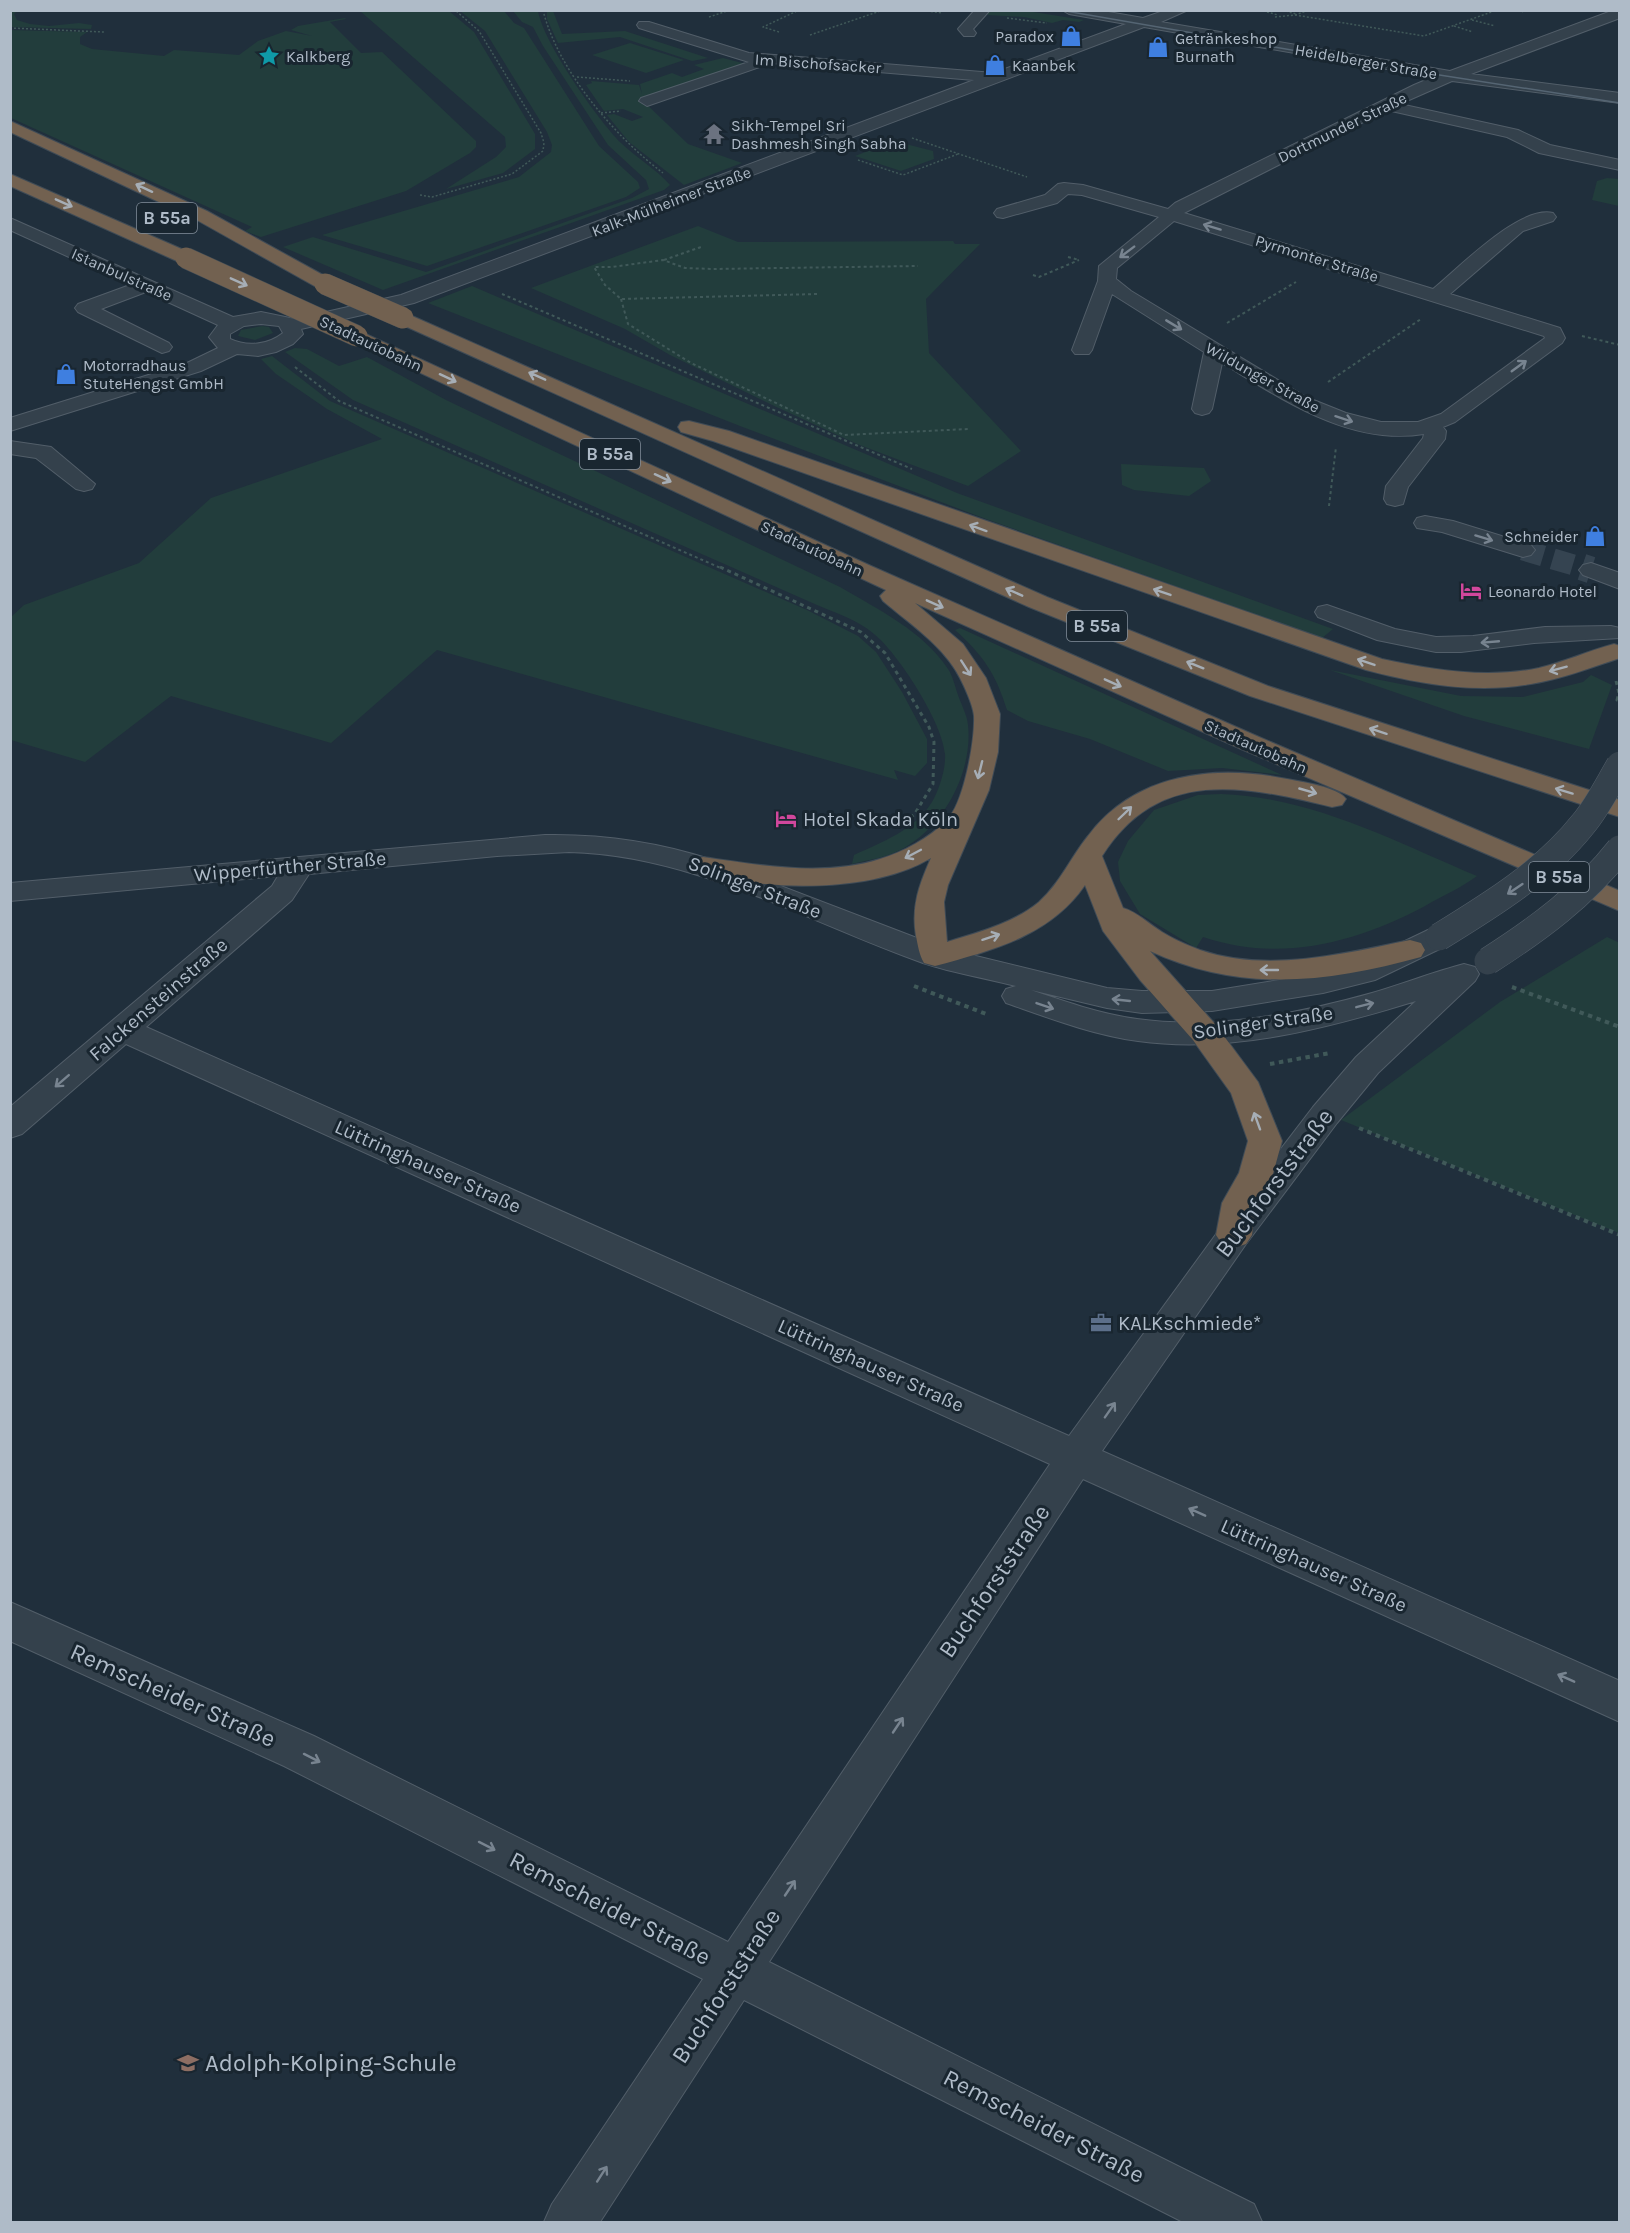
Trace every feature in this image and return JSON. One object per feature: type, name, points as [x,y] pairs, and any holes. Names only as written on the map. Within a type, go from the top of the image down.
[{"type":"highway","points":[[10,126],[201,215],[325,284]]},
{"type":"highway","name":"Stadtautobahn","points":[[10,179],[357,336],[863,571],[1620,903]]},
{"type":"highway","name":"Stadtautobahn","points":[[140,206],[590,400],[844,517],[1016,592],[1259,692],[1620,809]]},
{"type":"highway","points":[[590,400],[721,436],[1375,665],[1419,675],[1464,680],[1500,680],[1532,676],[1616,642]]},
{"type":"highway","points":[[863,571],[954,649],[973,678],[987,714],[985,752],[975,790],[933,885],[929,902],[928,922],[935,956],[1012,931],[1042,914],[1064,893],[1100,840],[1130,807],[1165,790],[1205,780],[1230,778],[1276,783],[1306,790],[1498,851]]},
{"type":"highway","points":[[703,866],[776,876],[865,870],[910,857],[962,822]]},
{"type":"highway","points":[[1089,858],[1114,924],[1151,973],[1204,1032],[1246,1090],[1265,1141],[1256,1174],[1239,1203],[1234,1235]]},
{"type":"highway","points":[[1105,905],[1140,933],[1167,949],[1232,969],[1305,970],[1410,950]]},
{"type":"street","points":[[969,33],[965,29],[983,10]]},
{"type":"street","name":"Heidelberger Straße","points":[[1069,10],[1451,76],[1620,98]]},
{"type":"street","name":"Kalk-Mülheimer Straße","points":[[291,326],[407,299],[465,279],[1181,10]]},
{"type":"street","name":"Dortmunder Straße","points":[[1172,215],[1181,207],[1385,105],[1451,76],[1620,13]]},
{"type":"street","name":"Im Bischofsacker","points":[[644,25],[748,57],[767,60],[983,74],[996,78]]},
{"type":"street","points":[[748,57],[802,37]]},
{"type":"street","points":[[647,101],[767,60]]},
{"type":"street","name":"Heidelberger Straße","points":[[1518,86],[1620,107]]},
{"type":"street","points":[[1385,105],[1512,133],[1545,149],[1620,165]]},
{"type":"street","points":[[1003,213],[1051,199],[1064,188]]},
{"type":"street","name":"Pyrmonter Straße","points":[[1064,188],[1083,190],[1172,215],[1445,297]]},
{"type":"street","points":[[1082,350],[1107,281],[1108,266],[1172,215]]},
{"type":"street","points":[[1547,217],[1517,227],[1445,297],[1553,332]]},
{"type":"street","name":"Istanbulstraße","points":[[10,223],[232,324]]},
{"type":"street","points":[[546,248],[577,255]]},
{"type":"street","name":"Wildunger Straße","points":[[1107,281],[1124,295],[1299,401],[1339,418],[1381,428],[1402,429],[1426,426],[1448,418],[1552,343],[1555,338],[1553,332]]},
{"type":"street","points":[[146,285],[85,308],[162,348]]},
{"type":"street","points":[[10,425],[194,367],[234,348],[268,347],[288,339],[292,334],[291,326],[283,321],[261,318],[232,324],[221,332],[219,337],[221,342],[234,348]]},
{"type":"street","points":[[1202,409],[1206,345]]},
{"type":"street","points":[[1395,499],[1397,486],[1434,439],[1435,431],[1426,426]]},
{"type":"street","points":[[15,451],[43,452],[84,484]]},
{"type":"street","points":[[1435,524],[1523,550]]},
{"type":"street","points":[[1591,570],[1620,582]]},
{"type":"street","points":[[1327,612],[1389,635],[1421,643],[1468,645],[1523,637],[1616,642]]},
{"type":"street","name":"Solinger Straße","points":[[569,843],[627,847],[670,855],[935,956],[1107,998],[1142,1002],[1179,1002],[1235,998],[1323,983],[1364,973],[1439,937],[1528,879],[1560,851],[1584,822],[1620,765]]},
{"type":"street","name":"Wipperfürther Straße","points":[[10,892],[569,843]]},
{"type":"street","points":[[1475,968],[1572,903],[1620,849]]},
{"type":"street","name":"Falckensteinstraße","points":[[10,1126],[282,893],[300,865]]},
{"type":"street","name":"Solinger Straße","points":[[935,956],[972,979],[1064,1012],[1152,1032],[1204,1032],[1300,1020],[1402,996],[1475,968]]},
{"type":"street","name":"Buchforststraße","points":[[570,2223],[1076,1457],[1234,1235],[1325,1114],[1367,1065],[1475,968]]},
{"type":"street","name":"Lüttringhauser Straße","points":[[122,1029],[1620,1702]]},
{"type":"street","name":"Remscheider Straße","points":[[10,1621],[299,1752],[1236,2223]]},
{"type":"path","points":[[420,195],[432,197],[512,174],[543,151],[544,143],[541,133],[479,31],[454,10]]},
{"type":"path","points":[[543,10],[543,19],[553,44],[625,142],[679,186],[694,192]]},
{"type":"path","points":[[799,10],[763,27],[802,37],[883,10]]},
{"type":"path","points":[[1282,10],[1296,15],[1419,36],[1428,35],[1497,10]]},
{"type":"path","points":[[1519,10],[1523,12]]},
{"type":"path","points":[[1267,12],[1282,16]]},
{"type":"path","points":[[1472,20],[1495,26]]},
{"type":"path","points":[[1454,26],[1473,32]]},
{"type":"path","points":[[10,28],[104,32]]},
{"type":"path","points":[[1419,36],[1427,41]]},
{"type":"path","points":[[602,113],[621,111]]},
{"type":"path","points":[[871,125],[1064,188]]},
{"type":"path","points":[[817,146],[903,175],[959,154]]},
{"type":"path","points":[[701,247],[663,260],[612,267],[594,267],[605,285],[621,299],[628,324],[691,363],[844,435],[968,429]]},
{"type":"path","points":[[663,260],[685,268],[720,269],[918,266]]},
{"type":"path","points":[[1033,275],[1039,277],[1079,260]]},
{"type":"path","points":[[1206,345],[1330,262]]},
{"type":"path","points":[[465,279],[920,472]]},
{"type":"path","points":[[621,299],[817,294]]},
{"type":"path","points":[[1299,401],[1445,297]]},
{"type":"path","points":[[1553,332],[1594,338],[1620,345]]},
{"type":"path","points":[[268,347],[339,401],[717,566],[861,632],[885,654],[898,672],[929,728],[934,742],[933,784],[914,815],[898,826]]},
{"type":"path","points":[[1329,506],[1339,418]]},
{"type":"path","points":[[1475,968],[1530,995],[1620,1026]]},
{"type":"path","points":[[1232,1070],[1333,1053]]},
{"type":"path","points":[[1325,1114],[1620,1235]]},
{"type":"green space","points":[[11,10],[17,11],[14,14],[17,20],[30,24],[92,25],[91,29],[11,27]]},
{"type":"green space","points":[[1021,10],[1084,20],[1079,22],[1063,20],[1052,23],[1024,17],[987,15],[989,11]]},
{"type":"green space","points":[[360,11],[449,11],[474,32],[535,134],[535,149],[503,173],[446,189],[496,157],[506,147],[505,137]]},
{"type":"green space","points":[[460,11],[504,11],[514,23],[524,28],[599,146],[638,182],[640,188],[626,197],[427,266],[322,235],[519,177],[551,152],[552,145],[547,132],[485,31]]},
{"type":"green space","points":[[513,11],[538,11],[542,25],[560,60],[599,117],[621,143],[670,185],[664,190],[383,290],[283,247],[313,237],[426,272],[632,198],[649,189],[646,180],[608,145],[533,27],[522,22]]},
{"type":"green space","points":[[547,11],[553,11],[562,34],[625,31],[708,58],[692,61],[620,37],[558,43],[547,19]]},
{"type":"green space","points":[[345,18],[330,22],[361,53],[382,52],[476,141],[476,147],[470,153],[406,191],[261,237],[245,231],[252,227],[11,118],[11,30],[87,32],[80,37],[80,44],[92,49],[164,56],[174,50],[239,55],[258,41],[286,31],[312,36],[291,30],[298,26]]},
{"type":"green space","points":[[630,43],[684,60],[646,73],[592,55]]},
{"type":"green space","points":[[723,58],[746,64],[642,100],[688,144],[742,163],[684,185],[629,142],[607,115],[614,114],[632,121],[643,117],[623,109],[604,111],[586,85],[592,83],[591,81],[639,85],[642,94],[640,84],[672,73],[682,77],[704,69],[694,65]]},
{"type":"green space","points":[[894,141],[933,151],[934,159],[901,171],[855,156]]},
{"type":"green space","points":[[1607,178],[1619,179],[1619,206],[1592,200],[1597,181]]},
{"type":"green space","points":[[698,226],[738,242],[953,241],[955,244],[980,244],[926,299],[929,353],[1021,451],[968,486],[857,444],[670,355],[625,329],[531,288]]},
{"type":"green space","points":[[472,286],[957,493],[1333,629],[1322,638],[986,519],[740,426],[428,303]]},
{"type":"green space","points":[[269,327],[273,333],[255,340],[238,336],[241,330]]},
{"type":"green space","points":[[295,348],[307,349],[339,366],[367,357],[446,400],[840,587],[899,622],[926,643],[948,669],[967,721],[966,760],[961,778],[944,811],[932,826],[904,848],[885,856],[852,864],[854,855],[907,828],[925,812],[937,792],[945,760],[942,741],[928,707],[895,656],[868,629],[847,617],[353,400],[285,352]]},
{"type":"green space","points":[[272,356],[330,401],[807,610],[858,636],[876,652],[902,692],[927,739],[927,763],[915,776],[894,770],[898,780],[437,650],[331,743],[171,696],[85,762],[11,740],[11,617],[24,605],[139,563],[211,498],[382,439],[327,409],[276,374],[261,359]]},
{"type":"green space","points":[[1121,464],[1204,468],[1211,481],[1189,496],[1134,490],[1122,485]]},
{"type":"green space","points":[[960,628],[1282,775],[1222,768],[1168,771],[1090,739],[1028,721],[1007,710],[993,675],[973,648],[955,630]]},
{"type":"green space","points":[[1330,670],[1461,696],[1523,697],[1583,682],[1591,675],[1612,685],[1589,749],[1464,716]]},
{"type":"green space","points":[[1221,794],[1288,803],[1320,812],[1384,835],[1477,876],[1399,919],[1344,939],[1289,948],[1260,948],[1232,945],[1203,937],[1196,948],[1140,914],[1120,881],[1118,862],[1128,841],[1154,810],[1198,795]]},
{"type":"green space","points":[[1607,937],[1620,943],[1619,1233],[1341,1120],[1500,1002]]},
{"type":"tunnel","points":[[1523,550],[1587,569]]},
{"type":"tunnel","points":[[1582,567],[1591,570]]},
{"type":"tram line","points":[[1060,10],[1401,69],[1620,103]]},
{"type":"place","name":"Paradox","points":[[1071,36]]},
{"type":"place","name":"Getränkeshop Burnath","points":[[1158,47]]},
{"type":"place","name":"Kalkberg","points":[[269,56]]},
{"type":"place","name":"Kaanbek","points":[[995,65]]},
{"type":"place","name":"Sikh-Tempel Sri Dashmesh Singh Sabha","points":[[714,134]]},
{"type":"place","name":"Motorradhaus StuteHengst GmbH","points":[[66,374]]},
{"type":"place","name":"Schneider","points":[[1595,536]]},
{"type":"place","name":"Leonardo Hotel","points":[[1471,591]]},
{"type":"place","name":"Hotel Skada Köln","points":[[786,819]]},
{"type":"place","name":"KALKschmiede*","points":[[1101,1323]]},
{"type":"place","name":"Adolph-Kolping-Schule","points":[[188,2063]]}]
